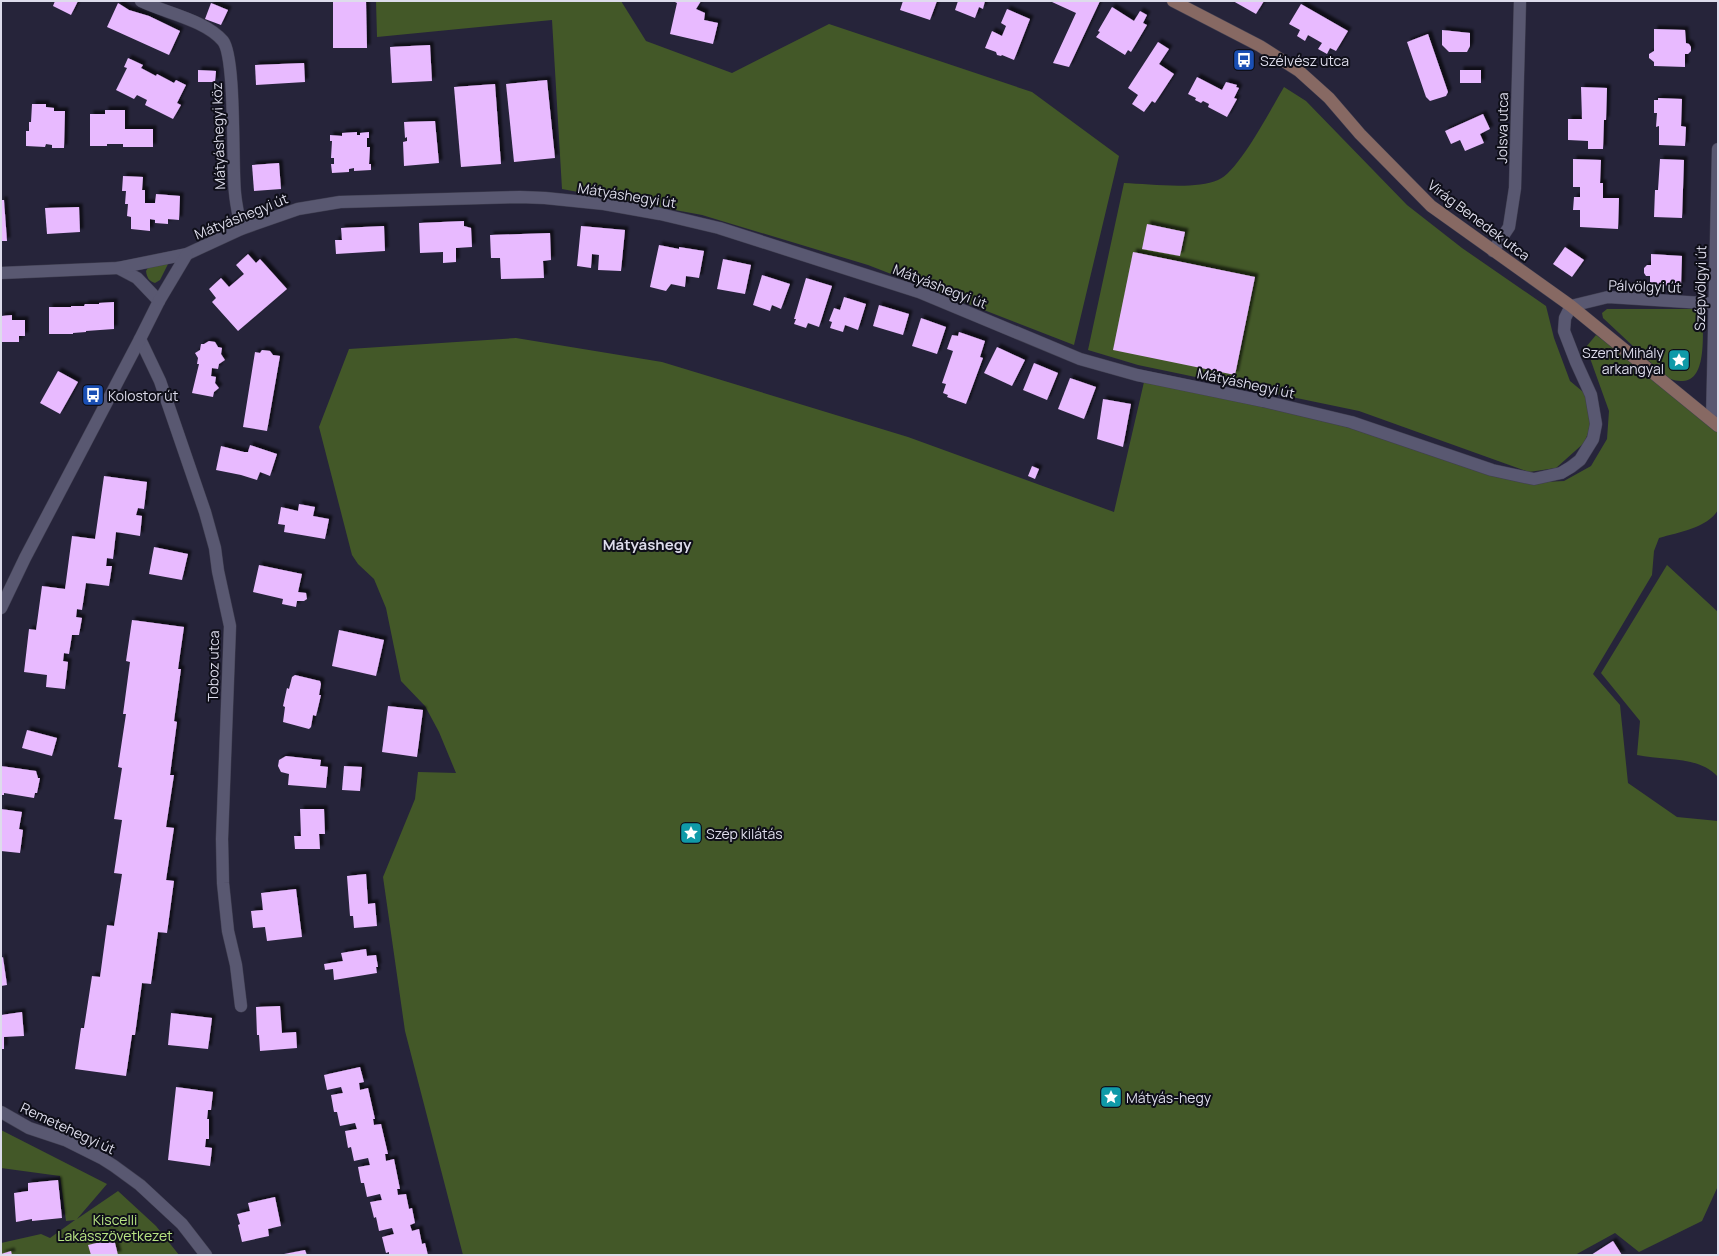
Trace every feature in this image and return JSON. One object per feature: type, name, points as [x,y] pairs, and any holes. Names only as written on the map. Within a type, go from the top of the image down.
[{"type":"street","name":"Mátyáshegyi köz","points":[[141,1],[203,26],[224,42],[229,59],[235,194],[241,229]]},
{"type":"street","name":"Virág Benedek utca","points":[[1173,1],[1260,46],[1299,71],[1329,98],[1360,134],[1431,206],[1571,306],[1715,423]]},
{"type":"street","name":"Jolsva utca","points":[[1493,251],[1509,227],[1515,188],[1520,1]]},
{"type":"street","name":"Szépvölgyi út","points":[[1715,423],[1718,149]]},
{"type":"street","name":"Mátyáshegyi út","points":[[1,273],[118,268],[187,254],[241,229],[298,208],[340,202],[371,200],[545,198],[604,204],[660,214],[719,228],[919,292],[1080,359],[1154,380],[1263,401],[1343,420],[1492,470],[1534,479],[1561,473],[1571,467],[1580,460],[1593,439],[1596,424],[1591,395],[1564,331],[1565,318],[1571,306]]},
{"type":"street","points":[[1,608],[25,558],[159,301],[187,254]]},
{"type":"street","points":[[118,268],[137,278],[159,301]]},
{"type":"street","name":"Pálvölgyi út","points":[[1571,306],[1608,297],[1716,304]]},
{"type":"street","name":"Toboz utca","points":[[140,339],[160,381],[205,512],[215,548],[218,571],[230,626],[222,839],[222,882],[228,931],[236,965],[241,1006]]},
{"type":"street","name":"Remetehegyi út","points":[[1,1112],[29,1128],[65,1140],[114,1166],[140,1185],[182,1224],[206,1255]]},
{"type":"green space","points":[[376,1],[621,1],[646,41],[732,73],[829,24],[1032,92],[1119,156],[1074,345],[868,265],[702,215],[562,189],[552,20],[377,37]]},
{"type":"green space","points":[[1284,87],[1306,101],[1407,205],[1462,248],[1546,306],[1554,338],[1570,381],[1588,396],[1592,424],[1584,443],[1556,468],[1529,472],[1359,411],[1138,365],[1088,350],[1124,183],[1185,186],[1218,180],[1226,175],[1245,153]]},
{"type":"green space","points":[[167,262],[168,264],[160,280],[155,283],[150,280],[146,271],[149,266]]},
{"type":"green space","points":[[1607,309],[1697,309],[1703,314],[1703,342],[1700,364],[1697,372],[1691,379],[1683,381],[1674,380],[1665,376],[1603,318],[1602,313]]},
{"type":"green space","points":[[1596,335],[1696,407],[1718,426],[1718,510],[1707,521],[1700,525],[1659,538],[1654,551],[1652,575],[1593,674],[1620,705],[1628,783],[1677,817],[1718,821],[1718,1186],[1702,1221],[1639,1252],[1615,1233],[1575,1255],[463,1255],[405,1031],[383,877],[415,799],[418,772],[456,773],[439,732],[425,706],[401,681],[386,608],[374,579],[358,564],[352,555],[319,427],[349,349],[516,338],[662,362],[908,437],[1114,512],[1144,382],[1305,416],[1361,431],[1524,483],[1564,481],[1591,466],[1607,439],[1609,411],[1586,347]]},
{"type":"green space","points":[[1667,565],[1718,612],[1718,777],[1701,765],[1691,762],[1637,755],[1640,721],[1601,673]]},
{"type":"green space","name":"Kiscelli Lakásszövetkezet","points":[[1,1130],[107,1184],[77,1219],[118,1191],[156,1226],[179,1255],[1,1255],[1,1243],[41,1234],[50,1238],[75,1220],[66,1221],[60,1176],[1,1168]]},
{"type":"building","points":[[55,1],[78,1],[71,15],[53,6]]},
{"type":"building","points":[[333,1],[366,1],[367,48],[333,48]]},
{"type":"building","points":[[673,1],[701,1],[696,9],[705,13],[704,20],[718,23],[713,44],[670,34],[677,3]]},
{"type":"building","points":[[903,1],[937,1],[930,20],[900,10]]},
{"type":"building","points":[[958,1],[985,1],[983,9],[979,7],[975,18],[955,10]]},
{"type":"building","points":[[1100,1],[1069,67],[1053,63],[1076,13],[1052,2]]},
{"type":"building","points":[[1233,1],[1264,1],[1256,14]]},
{"type":"building","points":[[118,3],[129,10],[149,16],[180,31],[169,55],[107,27]]},
{"type":"building","points":[[211,3],[228,10],[221,25],[205,19]]},
{"type":"building","points":[[1301,4],[1348,31],[1336,51],[1330,48],[1327,54],[1318,49],[1322,43],[1308,35],[1305,41],[1297,36],[1300,30],[1289,24]]},
{"type":"building","points":[[1112,7],[1134,21],[1140,11],[1147,15],[1143,23],[1147,25],[1131,52],[1128,50],[1125,55],[1096,37]]},
{"type":"building","points":[[1007,9],[1030,19],[1014,60],[1002,55],[997,55],[996,52],[985,48],[992,31],[1002,36],[1006,26],[1001,23]]},
{"type":"building","points":[[1654,29],[1685,30],[1686,43],[1691,47],[1691,51],[1688,54],[1685,54],[1685,67],[1654,66],[1654,62],[1649,58],[1649,54],[1654,51]]},
{"type":"building","points":[[1442,30],[1470,33],[1470,46],[1467,52],[1449,52],[1442,45]]},
{"type":"building","points":[[1428,34],[1448,92],[1446,96],[1430,101],[1426,97],[1407,42]]},
{"type":"building","points":[[1158,42],[1169,49],[1159,64],[1174,74],[1155,103],[1152,101],[1144,112],[1132,104],[1138,95],[1128,88]]},
{"type":"building","points":[[430,45],[432,81],[392,83],[390,47]]},
{"type":"building","points":[[128,58],[143,65],[141,68],[156,76],[157,74],[174,83],[176,80],[186,85],[177,103],[181,105],[173,119],[145,105],[147,100],[137,95],[134,99],[116,90],[127,68],[124,67]]},
{"type":"building","points":[[304,63],[305,82],[256,85],[255,65]]},
{"type":"building","points":[[198,70],[216,71],[215,82],[198,82]]},
{"type":"building","points":[[1460,70],[1481,70],[1481,83],[1460,83]]},
{"type":"building","points":[[1197,77],[1222,90],[1226,82],[1237,85],[1236,87],[1239,88],[1234,98],[1237,99],[1227,117],[1208,107],[1209,104],[1203,101],[1201,103],[1195,100],[1196,98],[1188,94]]},
{"type":"building","points":[[547,80],[555,158],[514,162],[506,84]]},
{"type":"building","points":[[495,84],[501,164],[461,167],[454,87]]},
{"type":"building","points":[[1581,87],[1607,88],[1603,149],[1588,149],[1588,141],[1568,140],[1568,119],[1582,119]]},
{"type":"building","points":[[1658,98],[1682,99],[1681,126],[1686,127],[1685,146],[1659,145],[1659,126],[1656,127],[1657,113],[1654,113],[1654,100],[1658,100]]},
{"type":"building","points":[[32,104],[46,104],[46,107],[54,108],[54,111],[65,111],[64,148],[52,148],[52,145],[46,144],[45,147],[26,146],[26,131],[29,131],[29,122],[31,122]]},
{"type":"building","points":[[105,110],[125,110],[125,129],[153,129],[153,147],[123,147],[123,144],[90,146],[90,114],[105,114]]},
{"type":"building","points":[[1483,114],[1490,129],[1480,134],[1484,143],[1465,151],[1460,140],[1451,144],[1445,131]]},
{"type":"building","points":[[435,121],[439,163],[404,166],[403,142],[407,141],[407,137],[405,138],[404,122]]},
{"type":"building","points":[[357,132],[357,135],[360,135],[360,133],[369,132],[367,147],[370,147],[369,164],[371,164],[371,170],[354,171],[354,168],[349,169],[349,172],[332,173],[331,164],[334,164],[334,158],[331,158],[332,141],[330,141],[330,135],[342,136],[342,133]]},
{"type":"building","points":[[1573,159],[1601,160],[1600,183],[1603,183],[1603,198],[1619,198],[1618,229],[1580,227],[1580,210],[1573,210],[1574,197],[1580,197],[1580,187],[1573,187]]},
{"type":"building","points":[[1660,159],[1684,160],[1682,218],[1654,217],[1655,190],[1658,190]]},
{"type":"building","points":[[279,163],[281,189],[254,191],[252,165]]},
{"type":"building","points":[[123,176],[143,177],[142,190],[145,190],[145,203],[155,203],[156,194],[180,196],[179,220],[168,219],[168,224],[155,223],[155,220],[150,219],[150,231],[131,229],[131,217],[127,216],[128,204],[125,204],[126,191],[122,191]]},
{"type":"building","points":[[1,200],[4,200],[7,241],[1,241]]},
{"type":"building","points":[[79,207],[80,232],[47,234],[45,208]]},
{"type":"building","points":[[464,221],[464,226],[471,228],[472,247],[456,248],[456,262],[443,263],[443,252],[420,253],[419,223]]},
{"type":"building","points":[[1147,224],[1185,232],[1180,256],[1142,249]]},
{"type":"building","points":[[384,226],[385,251],[336,254],[335,240],[342,240],[341,228]]},
{"type":"building","points":[[581,226],[625,230],[621,271],[598,270],[599,255],[592,254],[591,268],[577,266]]},
{"type":"building","points":[[550,233],[551,260],[543,261],[544,278],[501,279],[500,258],[491,258],[490,235]]},
{"type":"building","points":[[659,245],[679,249],[679,247],[704,251],[699,278],[686,276],[685,287],[671,284],[666,291],[650,287]]},
{"type":"building","points":[[1565,247],[1584,260],[1572,277],[1553,264]]},
{"type":"building","points":[[1133,252],[1255,277],[1235,375],[1113,350]]},
{"type":"building","points":[[248,254],[256,263],[260,259],[287,289],[238,331],[212,302],[216,298],[209,289],[221,278],[229,287],[244,274],[236,265]]},
{"type":"building","points":[[1651,254],[1682,256],[1681,286],[1650,285],[1650,276],[1646,276],[1644,273],[1644,268],[1647,265],[1651,265]]},
{"type":"building","points":[[723,259],[751,265],[745,294],[717,289]]},
{"type":"building","points":[[762,275],[790,284],[781,309],[772,305],[770,311],[753,305]]},
{"type":"building","points":[[806,278],[832,286],[819,327],[808,323],[806,328],[794,324],[796,319],[794,319]]},
{"type":"building","points":[[844,297],[866,304],[858,330],[845,325],[843,332],[830,328],[832,322],[829,321],[834,308],[840,310]]},
{"type":"building","points":[[114,302],[114,329],[86,331],[73,334],[49,334],[49,307],[84,306],[85,304]]},
{"type":"building","points":[[879,305],[909,314],[903,335],[873,326]]},
{"type":"building","points":[[12,315],[12,320],[25,320],[25,336],[19,336],[19,342],[1,342],[1,316]]},
{"type":"building","points":[[921,318],[946,327],[937,354],[912,346]]},
{"type":"building","points":[[959,332],[985,341],[980,357],[983,358],[966,404],[947,397],[948,395],[943,393],[946,384],[942,383],[953,351],[947,349],[952,335],[958,336]]},
{"type":"building","points":[[209,341],[215,342],[218,347],[222,348],[221,354],[225,360],[219,364],[218,369],[212,368],[211,376],[216,377],[215,383],[219,388],[214,392],[213,397],[192,393],[199,364],[197,364],[198,358],[195,353],[200,350],[201,344]]},
{"type":"building","points":[[997,347],[1025,360],[1012,386],[984,373]]},
{"type":"building","points":[[262,350],[270,351],[273,355],[280,356],[267,431],[243,427],[255,352],[260,353]]},
{"type":"building","points":[[1034,363],[1058,373],[1047,400],[1023,390]]},
{"type":"building","points":[[58,371],[78,382],[60,414],[40,403]]},
{"type":"building","points":[[1070,378],[1096,387],[1084,419],[1058,409]]},
{"type":"building","points":[[1103,399],[1131,404],[1123,447],[1097,439]]},
{"type":"building","points":[[250,445],[277,454],[270,476],[260,472],[257,480],[216,470],[221,446],[248,452]]},
{"type":"building","points":[[1032,466],[1039,469],[1035,479],[1028,476]]},
{"type":"building","points":[[104,476],[147,482],[144,509],[138,508],[136,515],[142,516],[140,536],[116,532],[113,559],[107,558],[106,566],[112,566],[109,586],[86,583],[82,610],[77,609],[76,617],[82,618],[79,635],[72,635],[69,654],[64,653],[63,661],[68,662],[65,689],[46,687],[47,675],[24,672],[29,629],[36,630],[42,586],[65,589],[72,536],[95,539]]},
{"type":"building","points":[[299,504],[315,507],[313,516],[329,519],[325,539],[284,532],[285,525],[278,524],[281,507],[298,511]]},
{"type":"building","points":[[154,547],[188,554],[182,580],[149,574]]},
{"type":"building","points":[[259,565],[302,574],[298,592],[306,593],[307,599],[304,601],[297,601],[296,607],[282,604],[283,599],[253,592]]},
{"type":"building","points":[[132,620],[184,627],[178,669],[181,669],[174,721],[177,722],[170,775],[174,775],[166,827],[174,828],[166,880],[174,881],[167,933],[158,932],[151,984],[142,983],[135,1035],[132,1035],[126,1076],[75,1069],[81,1028],[84,1028],[92,976],[100,977],[107,925],[114,926],[122,874],[114,873],[122,820],[114,819],[122,768],[118,767],[126,714],[123,714],[130,662],[126,661]]},
{"type":"building","points":[[339,630],[384,640],[376,676],[332,666]]},
{"type":"building","points":[[295,675],[320,681],[321,684],[319,695],[321,695],[316,716],[313,715],[311,727],[309,729],[283,722],[285,707],[283,706],[287,688],[289,689],[292,677]]},
{"type":"building","points":[[388,706],[423,710],[417,757],[382,752]]},
{"type":"building","points":[[27,730],[57,738],[52,756],[22,748]]},
{"type":"building","points":[[286,756],[321,760],[320,766],[328,767],[326,788],[288,785],[289,774],[281,772],[278,766],[279,760]]},
{"type":"building","points":[[1,766],[36,771],[38,778],[40,778],[37,793],[35,793],[34,798],[4,793],[4,795],[1,795]]},
{"type":"building","points":[[344,766],[362,767],[360,791],[342,790]]},
{"type":"building","points":[[1,809],[22,812],[19,829],[23,830],[20,853],[1,851]]},
{"type":"building","points":[[300,809],[324,809],[325,834],[319,834],[320,849],[295,849],[294,836],[301,836]]},
{"type":"building","points":[[366,874],[368,904],[375,903],[377,926],[354,928],[353,916],[350,916],[347,876]]},
{"type":"building","points":[[296,889],[302,937],[267,941],[265,927],[253,928],[251,911],[263,910],[261,893]]},
{"type":"building","points":[[366,949],[367,956],[376,955],[378,967],[376,967],[377,973],[334,980],[333,969],[325,970],[324,964],[343,961],[341,953]]},
{"type":"building","points":[[3,957],[7,985],[1,986],[1,958]]},
{"type":"building","points":[[280,1006],[282,1033],[296,1032],[297,1048],[260,1051],[259,1035],[257,1035],[256,1007]]},
{"type":"building","points":[[22,1012],[24,1036],[4,1037],[4,1049],[1,1049],[1,1015]]},
{"type":"building","points":[[171,1013],[212,1018],[208,1049],[168,1045]]},
{"type":"building","points":[[360,1067],[364,1082],[359,1083],[360,1090],[368,1088],[375,1119],[373,1119],[374,1125],[381,1124],[388,1154],[385,1154],[386,1161],[394,1159],[400,1189],[397,1189],[398,1195],[406,1194],[409,1209],[412,1208],[415,1223],[410,1225],[412,1231],[419,1229],[422,1244],[425,1243],[428,1255],[389,1255],[389,1252],[386,1253],[382,1237],[394,1234],[392,1228],[379,1231],[376,1217],[374,1218],[370,1202],[382,1200],[380,1194],[367,1197],[364,1183],[361,1183],[358,1167],[370,1165],[368,1158],[354,1161],[351,1147],[348,1148],[345,1131],[357,1129],[355,1123],[340,1126],[337,1112],[334,1112],[331,1095],[343,1093],[341,1087],[327,1090],[324,1075]]},
{"type":"building","points":[[176,1087],[213,1092],[211,1110],[208,1110],[207,1119],[209,1119],[209,1139],[206,1139],[205,1147],[212,1148],[210,1166],[168,1160]]},
{"type":"building","points":[[58,1180],[62,1218],[32,1221],[32,1219],[16,1222],[14,1193],[28,1191],[28,1183]]},
{"type":"building","points":[[275,1197],[281,1226],[268,1229],[269,1236],[242,1242],[237,1214],[250,1211],[248,1203]]},
{"type":"building","points":[[114,1239],[118,1255],[91,1255],[88,1245]]},
{"type":"building","points":[[1613,1241],[1622,1255],[1591,1255]]},
{"type":"building","points":[[305,1250],[307,1255],[284,1255],[284,1254]]},
{"type":"building","points":[[11,1251],[12,1255],[1,1255],[1,1254]]},
{"type":"place","name":"Szélvész utca","points":[[1244,60]]},
{"type":"place","name":"Szent Mihály arkangyal","points":[[1679,360]]},
{"type":"place","name":"Kolostor út","points":[[93,395]]},
{"type":"place","name":"Szép kilátás","points":[[691,833]]},
{"type":"place","name":"Mátyás-hegy","points":[[1111,1097]]},
{"type":"district","name":"Mátyáshegy","points":[[647,544]]}]
